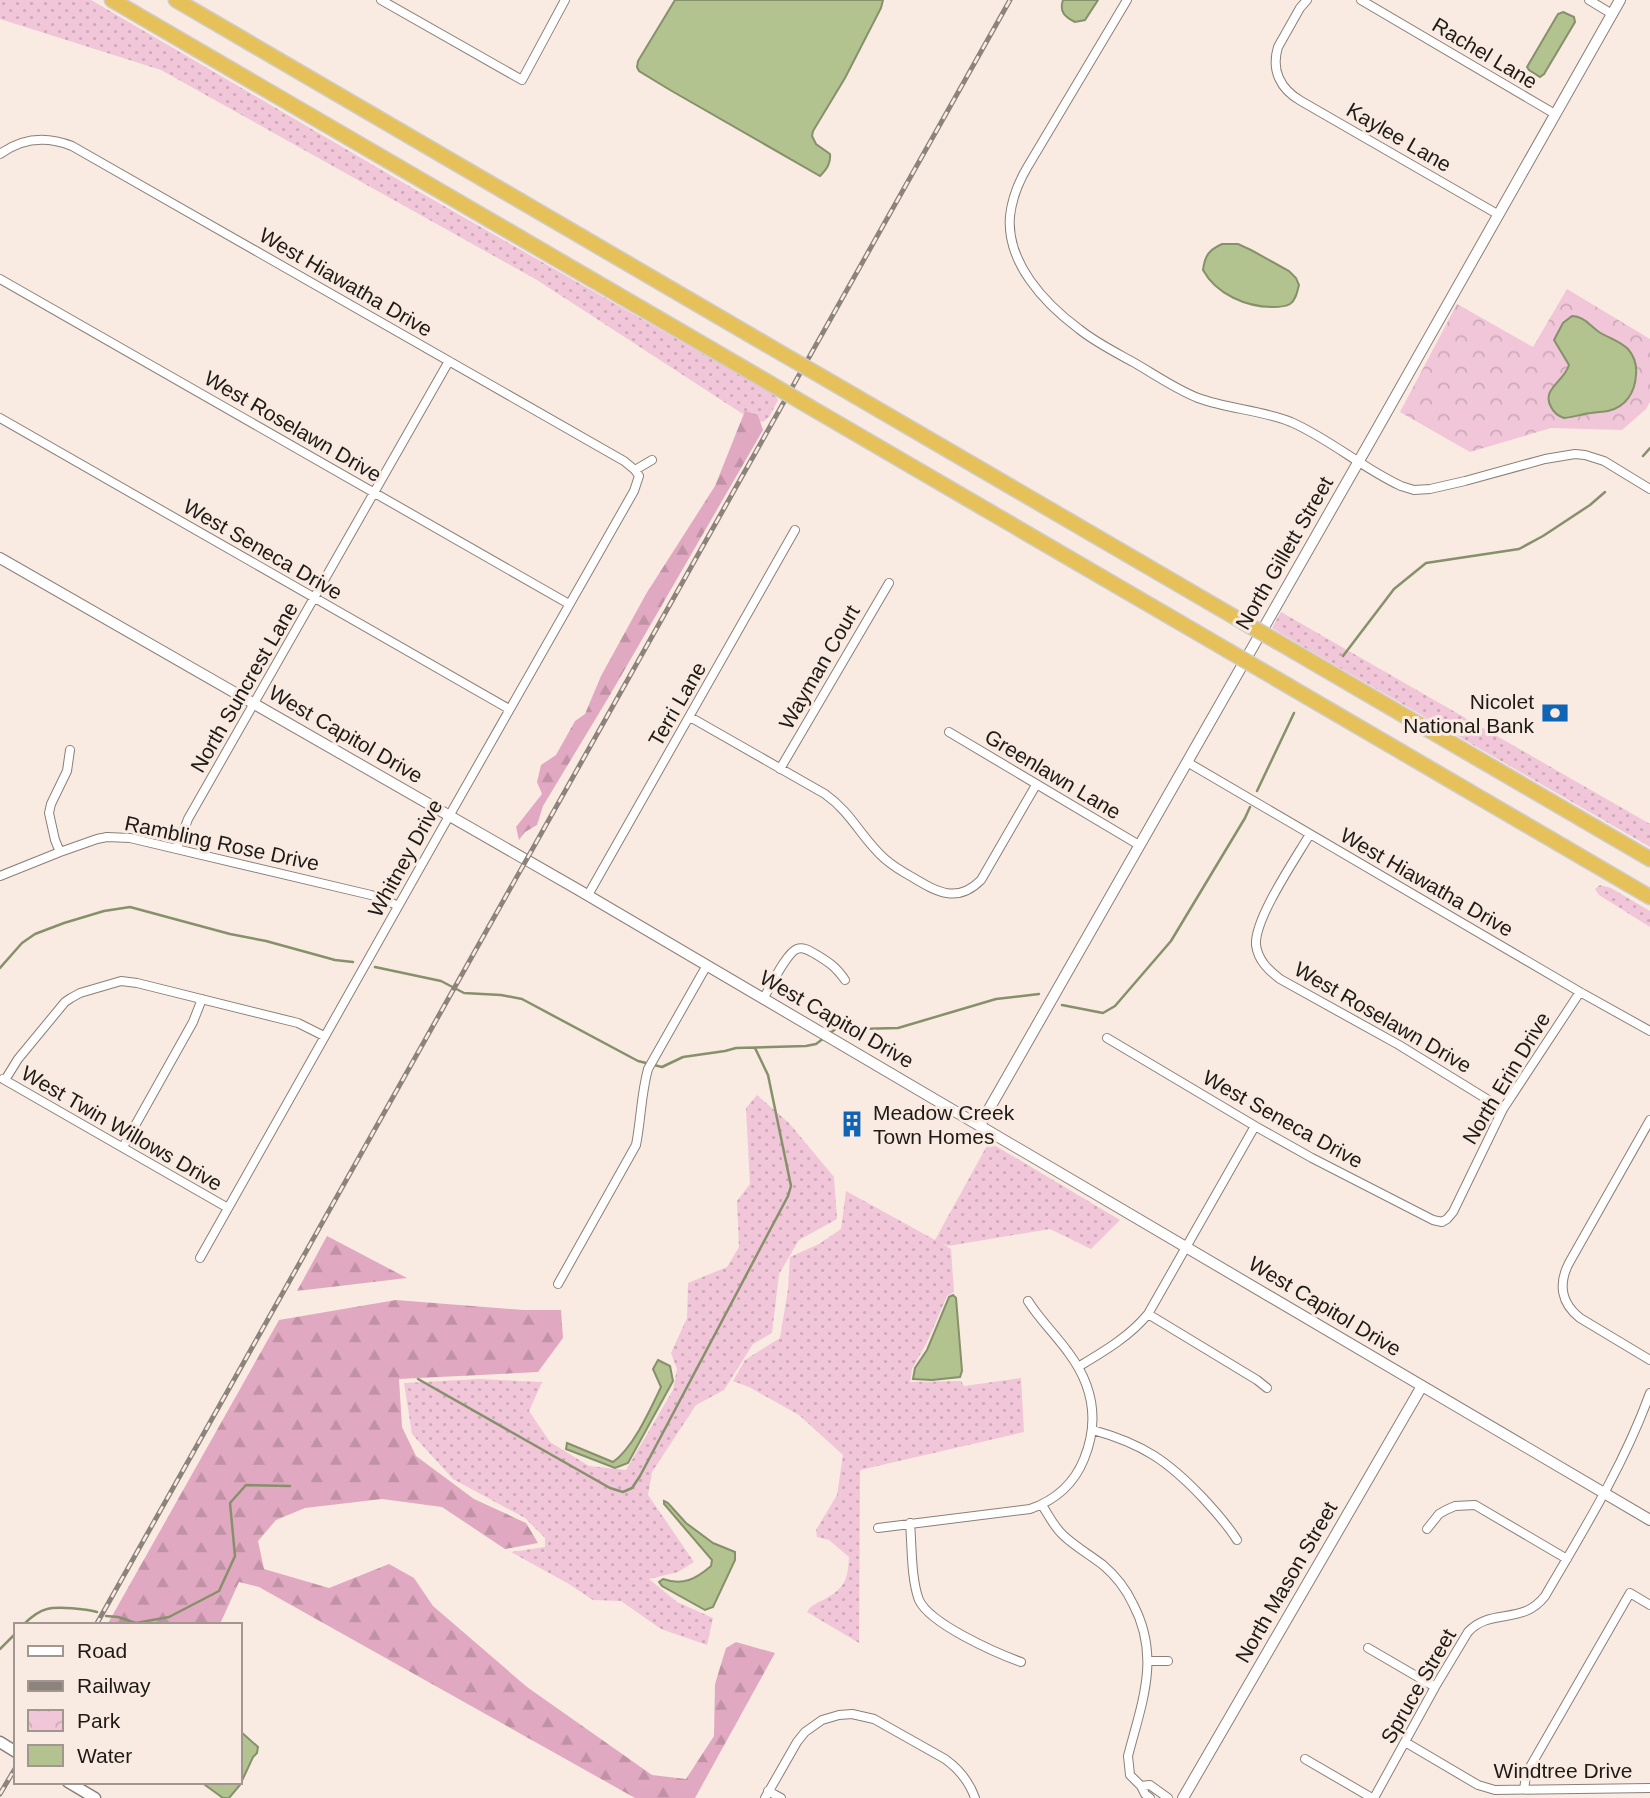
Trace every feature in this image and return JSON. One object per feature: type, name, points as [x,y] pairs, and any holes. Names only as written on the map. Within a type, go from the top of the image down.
[{"type":"highway","points":[[112,0],[1650,897]]},
{"type":"highway","points":[[176,0],[1650,859]]},
{"type":"main road","points":[[71,1784],[95,1798]]},
{"type":"street","points":[[381,0],[522,80],[565,0]]},
{"type":"street","points":[[1127,0],[1028,166],[1018,187],[1010,216],[1012,240],[1019,263],[1027,276],[1065,318],[1114,352],[1197,397],[1291,422],[1401,486],[1414,490],[1456,483],[1554,457],[1585,454],[1604,461],[1650,489]]},
{"type":"street","name":"Kaylee Lane","points":[[1307,0],[1276,52],[1275,67],[1283,88],[1499,215]]},
{"type":"street","name":"Rachel Lane","points":[[1362,0],[1555,114]]},
{"type":"street","points":[[1589,0],[1612,14]]},
{"type":"street","name":"North Gillett Street","points":[[980,1125],[1619,0]]},
{"type":"street","name":"West Hiawatha Drive","points":[[0,154],[10,147],[38,139],[61,141],[72,146],[624,461],[637,473]]},
{"type":"street","name":"West Roselawn Drive","points":[[0,279],[569,604]]},
{"type":"street","name":"North Suncrest Lane","points":[[177,848],[188,820],[449,361]]},
{"type":"street","name":"West Seneca Drive","points":[[0,418],[509,709]]},
{"type":"street","points":[[637,473],[652,460]]},
{"type":"street","name":"Whitney Drive","points":[[200,1258],[634,491],[637,473]]},
{"type":"street","name":"Terri Lane","points":[[588,895],[795,530]]},
{"type":"street","name":"West Capitol Drive","points":[[0,558],[588,895],[1650,1520]]},
{"type":"street","name":"Wayman Court","points":[[780,769],[888,583]]},
{"type":"street","points":[[690,717],[834,800],[883,858],[932,889],[953,894],[968,890],[981,880],[1036,785]]},
{"type":"street","name":"Greenlawn Lane","points":[[949,732],[1139,845]]},
{"type":"street","points":[[60,852],[50,813],[51,804],[67,771],[70,750]]},
{"type":"street","name":"West Hiawatha Drive","points":[[1186,762],[1650,1031]]},
{"type":"street","name":"West Roselawn Drive","points":[[1310,834],[1259,924],[1256,946],[1261,960],[1280,979],[1399,1045],[1503,1109]]},
{"type":"street","name":"Rambling Rose Drive","points":[[0,876],[107,837],[131,838],[371,895],[398,906]]},
{"type":"street","points":[[763,999],[788,956],[796,949],[808,950],[835,966],[845,980]]},
{"type":"street","points":[[558,1284],[636,1145],[648,1069],[707,965]]},
{"type":"street","points":[[2,1079],[65,1002],[79,993],[121,981],[298,1023],[324,1036]]},
{"type":"street","name":"North Erin Drive","points":[[1445,1221],[1453,1212],[1503,1109],[1580,992]]},
{"type":"street","points":[[122,1147],[193,1022],[202,999]]},
{"type":"street","name":"West Seneca Drive","points":[[1107,1038],[1312,1158],[1433,1220],[1445,1221]]},
{"type":"street","name":"West Twin Willows Drive","points":[[2,1079],[228,1208]]},
{"type":"street","points":[[1650,1120],[1566,1270],[1562,1283],[1564,1299],[1573,1312],[1650,1360]]},
{"type":"street","points":[[1077,1367],[1124,1337],[1148,1314],[1255,1126]]},
{"type":"street","points":[[878,1528],[1015,1512],[1042,1505],[1057,1496],[1073,1480],[1091,1442],[1093,1414],[1090,1394],[1066,1348],[1038,1317],[1028,1301]]},
{"type":"street","points":[[1148,1314],[1266,1388]]},
{"type":"street","name":"North Mason Street","points":[[1183,1798],[1422,1386]]},
{"type":"street","name":"Spruce Street","points":[[1373,1798],[1434,1687],[1473,1626],[1490,1618],[1523,1613],[1538,1605],[1604,1492],[1635,1433],[1650,1393]]},
{"type":"street","points":[[1093,1430],[1133,1443],[1164,1461],[1180,1474],[1228,1525],[1237,1540]]},
{"type":"street","points":[[1427,1529],[1439,1514],[1446,1510],[1465,1504],[1475,1506],[1567,1559]]},
{"type":"street","points":[[1042,1505],[1064,1536],[1103,1566],[1124,1588],[1139,1615],[1149,1661],[1142,1704],[1128,1756],[1130,1776],[1150,1798]]},
{"type":"street","points":[[910,1523],[916,1589],[923,1606],[937,1620],[994,1653],[1021,1662]]},
{"type":"street","points":[[1524,1789],[1530,1768],[1630,1593],[1650,1605]]},
{"type":"street","points":[[1368,1648],[1434,1687]]},
{"type":"street","points":[[1149,1661],[1168,1661]]},
{"type":"street","points":[[781,1798],[766,1795],[805,1732],[822,1720],[852,1714],[874,1719],[945,1759],[965,1778],[975,1798]]},
{"type":"street","name":"Windtree Drive","points":[[1405,1742],[1478,1785],[1495,1790],[1650,1788]]},
{"type":"street","points":[[1305,1759],[1373,1798]]},
{"type":"street","points":[[1141,1786],[1150,1786],[1168,1798]]},
{"type":"green space","points":[[0,0],[91,0],[775,395],[778,400],[769,417],[763,422],[752,420],[537,280],[161,70],[0,19]]},
{"type":"green space","points":[[1567,289],[1650,339],[1650,402],[1646,409],[1622,430],[1551,428],[1470,452],[1400,412],[1457,304],[1533,347]]},
{"type":"green space","points":[[745,411],[758,415],[763,430],[543,806],[537,825],[525,832],[519,840],[516,827],[542,794],[537,782],[541,765],[556,755],[575,721],[585,714],[601,676],[646,594],[715,486]]},
{"type":"green space","points":[[1281,612],[1650,824],[1650,847],[1272,628]]},
{"type":"green space","points":[[1600,885],[1611,888],[1650,911],[1650,927],[1599,895],[1595,889]]},
{"type":"green space","points":[[757,1095],[789,1123],[834,1177],[837,1219],[799,1240],[779,1274],[772,1333],[753,1344],[724,1390],[696,1405],[652,1472],[648,1495],[694,1562],[678,1572],[649,1579],[677,1602],[713,1618],[707,1645],[661,1629],[621,1601],[593,1600],[511,1552],[545,1547],[545,1538],[525,1518],[453,1479],[412,1434],[404,1383],[479,1379],[542,1382],[529,1411],[550,1442],[589,1466],[626,1470],[673,1390],[677,1369],[671,1353],[687,1318],[688,1283],[727,1267],[739,1247],[737,1201],[750,1184],[746,1108]]},
{"type":"green space","points":[[989,1142],[1120,1220],[1091,1249],[1050,1229],[948,1246],[941,1243],[951,1249],[954,1292],[947,1296],[912,1369],[910,1382],[961,1381],[964,1386],[1021,1378],[1024,1432],[860,1470],[859,1643],[807,1612],[837,1591],[848,1571],[849,1557],[829,1540],[817,1537],[816,1530],[837,1495],[843,1455],[799,1415],[733,1381],[745,1360],[780,1338],[790,1257],[819,1244],[841,1229],[846,1191],[935,1240]]},
{"type":"green space","points":[[327,1236],[407,1278],[297,1291]]},
{"type":"green space","points":[[396,1300],[524,1310],[561,1310],[563,1338],[538,1372],[399,1379],[402,1427],[416,1456],[474,1499],[526,1523],[538,1543],[505,1549],[442,1507],[382,1499],[305,1508],[276,1520],[258,1541],[264,1569],[329,1588],[389,1564],[414,1578],[433,1606],[527,1687],[652,1775],[686,1779],[714,1736],[715,1684],[726,1648],[736,1642],[775,1653],[695,1798],[635,1798],[259,1587],[239,1582],[220,1623],[108,1623],[279,1320]]},
{"type":"water","points":[[675,0],[883,0],[845,78],[813,131],[816,144],[830,154],[828,166],[820,176],[639,71],[638,61]]},
{"type":"water","points":[[1063,0],[1098,0],[1085,20],[1075,22],[1064,14]]},
{"type":"water","points":[[1563,12],[1574,17],[1575,22],[1540,77],[1527,67],[1558,14]]},
{"type":"water","points":[[1222,244],[1238,244],[1289,271],[1299,285],[1294,300],[1282,307],[1252,305],[1233,298],[1216,286],[1203,270],[1208,254]]},
{"type":"water","points":[[1572,316],[1583,319],[1628,349],[1635,361],[1636,375],[1631,393],[1620,406],[1608,411],[1564,418],[1552,409],[1549,395],[1569,365],[1554,340],[1563,323]]},
{"type":"water","points":[[953,1295],[956,1298],[962,1371],[960,1377],[913,1379],[915,1368],[927,1350],[949,1297]]},
{"type":"water","points":[[658,1360],[670,1366],[673,1381],[628,1463],[615,1468],[566,1449],[567,1443],[613,1462],[620,1456],[640,1428],[661,1387],[653,1369]]},
{"type":"water","points":[[664,1501],[686,1523],[713,1543],[735,1552],[735,1560],[713,1607],[705,1610],[659,1582],[663,1579],[677,1582],[694,1578],[711,1566],[712,1560]]},
{"type":"water","points":[[242,1733],[258,1747],[242,1781]]},
{"type":"water","points":[[204,1784],[240,1784],[229,1798],[223,1798]]},
{"type":"waterway","points":[[1643,456],[1650,448]]},
{"type":"waterway","points":[[1343,656],[1394,589],[1426,563],[1519,549],[1590,505],[1605,492]]},
{"type":"waterway","points":[[1257,791],[1294,713]]},
{"type":"waterway","points":[[1062,1005],[1103,1013],[1115,1006],[1171,941],[1250,807]]},
{"type":"waterway","points":[[0,968],[22,943],[35,934],[104,911],[130,907],[335,960],[353,962]]},
{"type":"waterway","points":[[375,967],[441,981],[464,993],[522,999],[638,1061],[662,1067],[683,1057],[736,1048],[806,1046],[816,1044],[824,1038]]},
{"type":"waterway","points":[[829,1034],[838,1027],[898,1028],[996,999],[1039,994]]},
{"type":"waterway","points":[[418,1379],[610,1488],[623,1492],[632,1488],[791,1186],[768,1075],[755,1048]]},
{"type":"waterway","points":[[106,1616],[136,1623],[169,1617],[219,1591],[235,1556],[230,1503],[246,1485],[290,1486]]},
{"type":"waterway","points":[[25,1623],[37,1613],[52,1608],[97,1612]]},
{"type":"waterway","points":[[0,1649],[14,1635]]},
{"type":"railway","points":[[97,1623],[1010,0]]},
{"type":"railway","points":[[0,1794],[14,1770]]},
{"type":"place","name":"Nicolet National Bank","points":[[1555,713]]},
{"type":"place","name":"Meadow Creek Town Homes","points":[[852,1124]]}]
